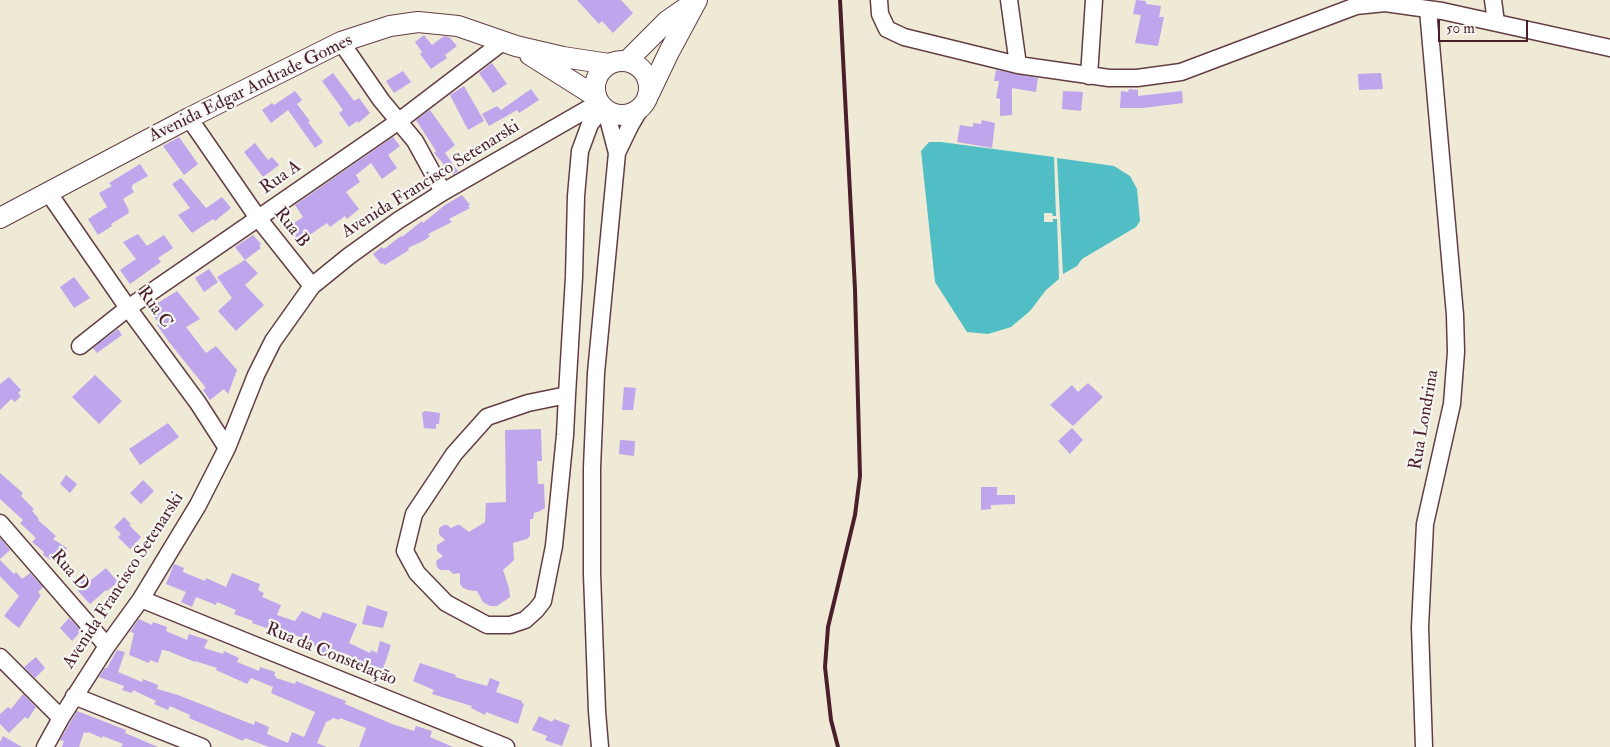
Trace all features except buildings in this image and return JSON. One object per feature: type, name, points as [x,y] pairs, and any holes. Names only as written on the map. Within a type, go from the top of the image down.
[{"type":"main road","points":[[697,0],[645,101],[632,114],[624,116],[614,115],[600,104],[594,86],[596,77],[602,69],[618,62],[697,0]]},
{"type":"main road","name":"Avenida Edgar Andrade Gomes","points":[[0,218],[189,118],[341,42],[390,26],[418,22],[458,26],[510,43],[563,57],[618,62]]},
{"type":"main road","name":"Avenida Edgar Andrade Gomes","points":[[510,43],[600,104]]},
{"type":"main road","points":[[618,62],[635,64],[642,69],[649,85],[645,101]]},
{"type":"street","points":[[880,0],[880,14],[888,29],[904,37],[1018,65],[1109,78],[1137,78],[1181,72],[1356,6],[1385,3],[1442,11],[1610,48]]},
{"type":"street","points":[[1008,0],[1018,65]]},
{"type":"street","points":[[1089,76],[1094,0]]},
{"type":"street","points":[[1493,0],[1496,22]]},
{"type":"street","name":"Rua Londrina","points":[[1424,747],[1420,626],[1425,524],[1452,404],[1456,352],[1454,305],[1428,10]]},
{"type":"street","points":[[341,42],[381,100],[415,141],[443,192]]},
{"type":"street","name":"Rua A","points":[[80,346],[128,308],[510,43]]},
{"type":"street","points":[[600,747],[592,574],[592,468],[596,373],[617,153],[645,101]]},
{"type":"street","points":[[600,104],[617,153]]},
{"type":"street","points":[[567,395],[528,403],[487,417],[454,454],[414,514],[405,551],[417,573],[446,603],[487,625],[510,624],[525,620],[543,601],[554,546],[567,395],[580,151],[600,104]]},
{"type":"street","name":"Avenida Francisco Setenarski","points":[[45,747],[74,696],[107,646],[142,599],[198,505],[227,448],[256,375],[274,341],[312,286],[377,235],[443,192],[600,104]]},
{"type":"street","name":"Rua B","points":[[189,118],[258,218],[312,286]]},
{"type":"street","name":"Rua C","points":[[48,192],[128,308],[198,403],[227,448]]},
{"type":"street","name":"Rua D","points":[[0,523],[107,646]]},
{"type":"street","name":"Rua da Constelação","points":[[142,599],[506,747]]},
{"type":"street","points":[[0,657],[61,718]]},
{"type":"street","points":[[74,696],[202,747]]},
{"type":"water","points":[[929,142],[1054,157],[1056,216],[1053,216],[1052,213],[1044,213],[1044,222],[1053,222],[1053,219],[1057,219],[1059,279],[1046,290],[1030,311],[1011,327],[988,334],[967,332],[935,282],[921,151]]},
{"type":"water","points":[[1057,158],[1114,166],[1130,176],[1137,189],[1140,221],[1136,227],[1082,259],[1077,266],[1063,274]]},
{"type":"railway","points":[[838,747],[831,720],[825,667],[828,627],[855,515],[860,476],[855,289],[840,0]]}]
